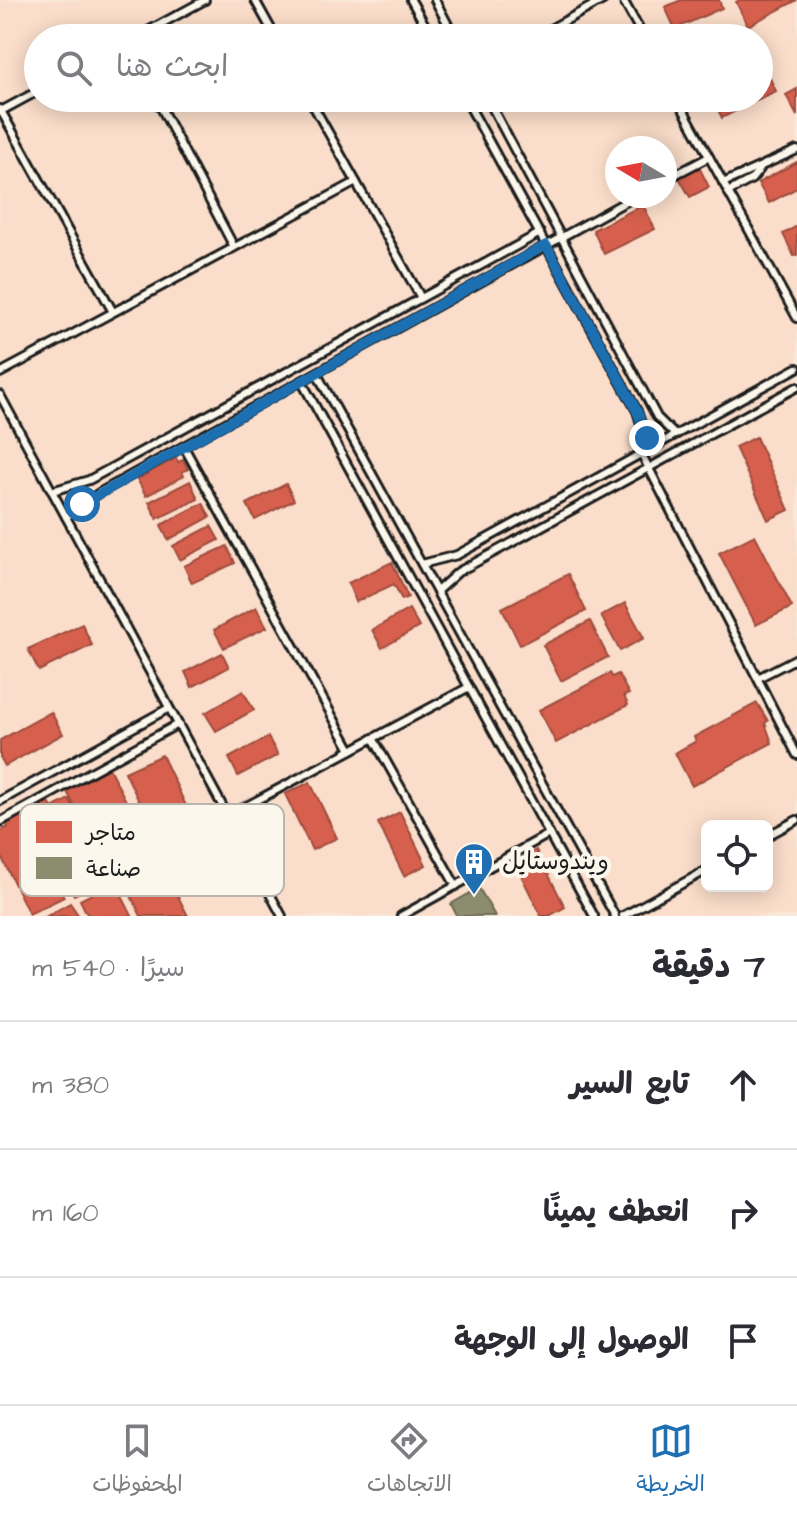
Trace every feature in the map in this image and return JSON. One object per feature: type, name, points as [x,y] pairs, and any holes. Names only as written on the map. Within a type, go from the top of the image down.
[{"type":"lane","points":[[161,24],[205,0]]},
{"type":"lane","points":[[255,0],[268,24]]},
{"type":"lane","points":[[411,0],[424,24]]},
{"type":"lane","points":[[435,0],[448,24]]},
{"type":"lane","points":[[559,24],[603,0]]},
{"type":"lane","points":[[623,0],[636,24]]},
{"type":"lane","points":[[24,98],[1,110],[113,312]]},
{"type":"lane","points":[[163,112],[234,247]]},
{"type":"lane","points":[[317,112],[421,298]]},
{"type":"lane","points":[[473,112],[637,411],[649,449]]},
{"type":"lane","points":[[494,112],[657,417],[675,435]]},
{"type":"lane","points":[[685,112],[797,318]]},
{"type":"lane","points":[[486,135],[502,127]]},
{"type":"lane","points":[[723,183],[797,150]]},
{"type":"lane","points":[[677,174],[709,157]]},
{"type":"lane","points":[[728,192],[752,179],[760,169]]},
{"type":"lane","points":[[0,373],[356,182]]},
{"type":"lane","points":[[66,517],[99,493],[614,208]]},
{"type":"lane","points":[[52,491],[89,480],[540,233]]},
{"type":"lane","points":[[422,564],[457,555],[797,368]]},
{"type":"lane","points":[[317,374],[615,916]]},
{"type":"lane","points":[[302,382],[594,916]]},
{"type":"lane","points":[[437,591],[458,572],[797,387]]},
{"type":"lane","points":[[0,395],[221,804]]},
{"type":"lane","points":[[184,447],[351,750]]},
{"type":"lane","points":[[641,453],[797,755]]},
{"type":"lane","points":[[758,678],[797,658]]},
{"type":"lane","points":[[250,804],[469,687]]},
{"type":"lane","points":[[0,800],[169,708]]},
{"type":"lane","points":[[33,804],[178,724]]},
{"type":"lane","points":[[373,738],[456,886]]},
{"type":"lane","points":[[509,760],[525,751]]},
{"type":"lane","points":[[0,822],[20,811]]},
{"type":"lane","points":[[773,833],[797,820]]},
{"type":"lane","points":[[401,916],[549,834]]},
{"type":"lane","points":[[623,916],[701,873]]},
{"type":"lane","points":[[271,896],[282,916]]},
{"type":"shaded area","points":[[0,0],[797,0],[797,916],[0,916]]},
{"type":"building: متاجر","points":[[681,0],[719,0],[722,8],[686,24],[673,24],[665,7]]},
{"type":"building: متاجر","points":[[797,0],[752,24],[747,24],[736,2]]},
{"type":"building: متاجر","points":[[797,89],[797,116],[786,95]]},
{"type":"building: متاجر","points":[[719,112],[734,112],[722,118]]},
{"type":"building: متاجر","points":[[797,162],[797,188],[769,203],[758,183]]},
{"type":"building: متاجر","points":[[698,165],[709,187],[690,197],[678,176]]},
{"type":"building: متاجر","points":[[637,208],[644,208],[655,229],[604,254],[593,230]]},
{"type":"building: متاجر","points":[[797,226],[797,255],[794,256],[783,234]]},
{"type":"building: متاجر","points":[[756,437],[789,510],[768,520],[735,447]]},
{"type":"building: متاجر","points":[[176,458],[178,462],[183,460],[188,469],[182,472],[184,476],[146,496],[137,479]]},
{"type":"building: متاجر","points":[[190,481],[198,499],[157,519],[149,502]]},
{"type":"building: متاجر","points":[[286,484],[294,500],[255,520],[247,504]]},
{"type":"building: متاجر","points":[[203,503],[210,517],[168,540],[161,525]]},
{"type":"building: متاجر","points":[[211,526],[219,540],[180,560],[173,546]]},
{"type":"building: متاجر","points":[[755,535],[792,607],[756,625],[719,553]]},
{"type":"building: متاجر","points":[[227,546],[235,563],[192,583],[184,566]]},
{"type":"building: متاجر","points":[[392,562],[408,597],[402,600],[394,584],[356,602],[348,583]]},
{"type":"building: متاجر","points":[[568,574],[586,611],[520,645],[502,608]]},
{"type":"building: متاجر","points":[[625,603],[644,638],[620,651],[601,616]]},
{"type":"building: متاجر","points":[[256,607],[267,627],[224,648],[214,630]]},
{"type":"building: متاجر","points":[[409,609],[419,627],[382,648],[372,630]]},
{"type":"building: متاجر","points":[[590,621],[608,657],[561,681],[543,645]]},
{"type":"building: متاجر","points":[[82,624],[92,645],[39,671],[28,649]]},
{"type":"building: متاجر","points":[[222,653],[229,667],[192,687],[185,672]]},
{"type":"building: متاجر","points":[[610,673],[612,677],[618,674],[629,694],[624,696],[628,705],[556,743],[539,710]]},
{"type":"building: متاجر","points":[[243,691],[254,710],[216,731],[205,713]]},
{"type":"building: متاجر","points":[[757,703],[768,721],[765,723],[772,743],[692,786],[675,753],[696,741],[694,737]]},
{"type":"building: متاجر","points":[[51,712],[63,734],[5,766],[0,757],[0,740]]},
{"type":"building: متاجر","points":[[268,737],[278,755],[238,776],[229,758]]},
{"type":"building: متاجر","points":[[162,755],[185,804],[140,804],[125,772]]},
{"type":"building: متاجر","points":[[109,768],[128,804],[73,804],[66,790]]},
{"type":"building: متاجر","points":[[310,782],[337,838],[312,850],[285,794]]},
{"type":"building: متاجر","points":[[400,812],[426,865],[404,876],[378,823]]},
{"type":"building: متاجر","points":[[20,815],[20,895],[0,854],[0,831],[8,827],[6,822]]},
{"type":"building: متاجر","points":[[536,850],[565,907],[549,916],[541,916],[516,865],[516,861]]},
{"type":"building: متاجر","points":[[20,896],[64,897],[29,914]]},
{"type":"building: متاجر","points":[[88,896],[122,896],[132,916],[88,916],[80,900]]},
{"type":"building: متاجر","points":[[131,896],[178,896],[188,916],[141,916]]},
{"type":"building: متاجر","points":[[70,903],[79,916],[47,916]]},
{"type":"building: صناعة","name":"ويندوستايل","points":[[479,888],[495,916],[457,916],[451,904]]},
{"type":"place","name":"ويندوستايل","points":[[474,896]]},
{"type":"route","points":[[82,504],[546,245],[637,411],[647,438]]}]
